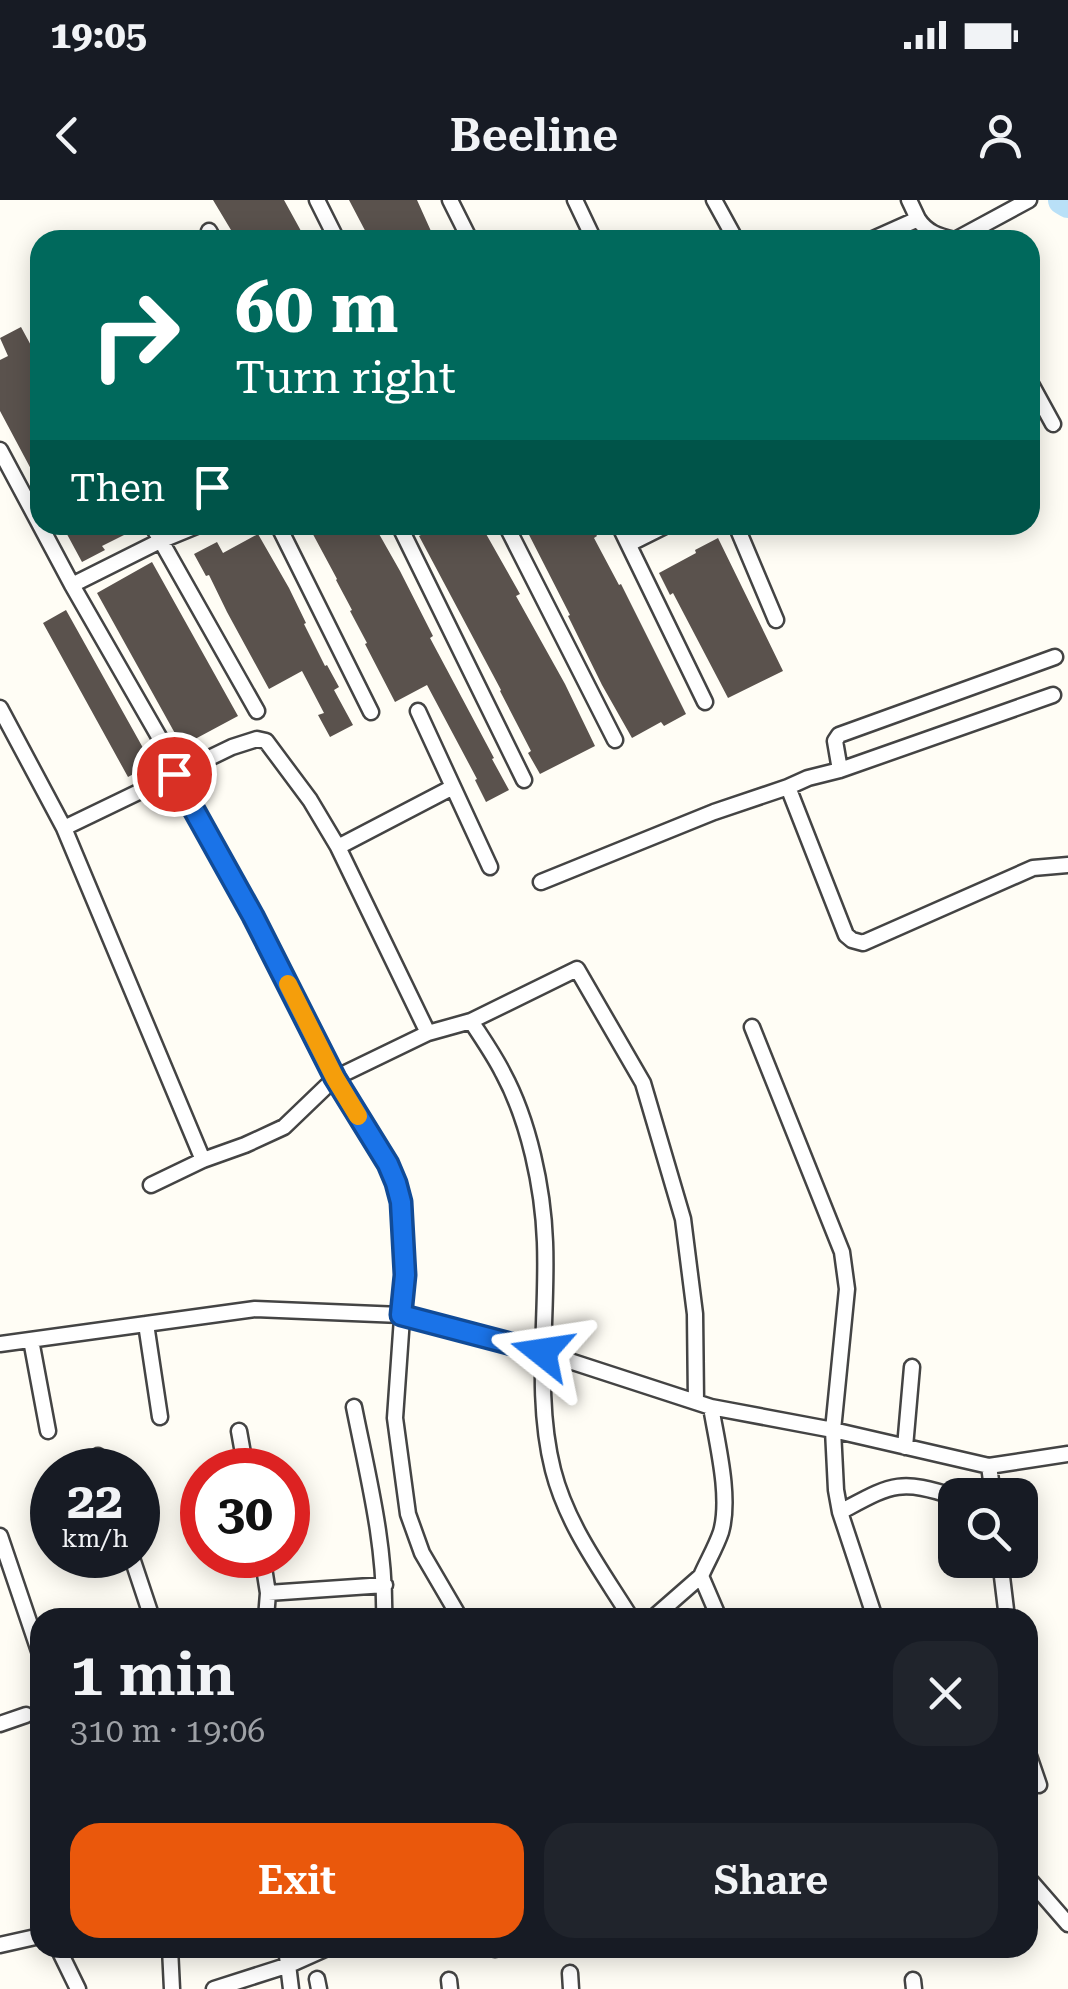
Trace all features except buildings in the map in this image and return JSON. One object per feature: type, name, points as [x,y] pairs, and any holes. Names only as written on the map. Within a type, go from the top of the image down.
[{"type":"street","points":[[317,200],[332,230]]},
{"type":"street","points":[[450,200],[465,230]]},
{"type":"street","points":[[575,200],[589,230]]},
{"type":"street","points":[[714,200],[730,230]]},
{"type":"street","points":[[908,200],[926,230]]},
{"type":"street","points":[[972,230],[1028,200]]},
{"type":"street","points":[[893,230],[918,219]]},
{"type":"street","points":[[1040,400],[1053,424]]},
{"type":"street","points":[[0,450],[30,506]]},
{"type":"street","points":[[45,535],[170,756]]},
{"type":"street","points":[[157,535],[258,712]]},
{"type":"street","points":[[72,585],[175,535]]},
{"type":"street","points":[[283,535],[371,712]]},
{"type":"street","points":[[404,535],[524,780]]},
{"type":"street","points":[[511,535],[615,740]]},
{"type":"street","points":[[624,535],[705,702]]},
{"type":"street","points":[[629,544],[647,535]]},
{"type":"street","points":[[740,535],[776,620]]},
{"type":"street","points":[[840,770],[835,741],[840,735],[1055,657]]},
{"type":"street","points":[[541,882],[714,812],[1053,695]]},
{"type":"street","points":[[0,708],[64,828],[203,1160]]},
{"type":"street","points":[[418,711],[490,867]]},
{"type":"street","points":[[64,828],[232,747],[257,739],[266,741],[310,800],[338,847],[428,1033]]},
{"type":"street","points":[[174,774],[253,916],[335,1078],[396,1183],[401,1202],[405,1275],[395,1418],[408,1514],[422,1554],[454,1608]]},
{"type":"street","points":[[338,847],[453,787]]},
{"type":"street","points":[[788,787],[846,935],[852,940],[863,942],[1033,868],[1068,865]]},
{"type":"street","points":[[151,1185],[284,1127],[335,1078],[428,1033],[471,1021],[577,969],[643,1084],[682,1219],[704,1404],[724,1483],[721,1530],[701,1576],[664,1608]]},
{"type":"street","points":[[471,1021],[504,1074],[527,1134],[540,1187],[545,1244],[545,1428],[553,1470],[563,1506],[625,1608]]},
{"type":"street","points":[[752,1027],[842,1252],[847,1290],[833,1430],[836,1490],[873,1608]]},
{"type":"street","points":[[0,1344],[255,1309],[401,1315],[542,1352],[704,1404],[989,1466],[1068,1454]]},
{"type":"street","points":[[146,1324],[160,1417]]},
{"type":"street","points":[[32,1340],[48,1431]]},
{"type":"street","points":[[905,1447],[912,1366]]},
{"type":"street","points":[[354,1407],[381,1542],[384,1608]]},
{"type":"street","points":[[239,1431],[242,1448]]},
{"type":"street","points":[[989,1466],[991,1478]]},
{"type":"street","points":[[840,1512],[900,1485],[938,1492]]},
{"type":"street","points":[[0,1536],[30,1624]]},
{"type":"street","points":[[701,1576],[714,1608]]},
{"type":"street","points":[[139,1578],[149,1608]]},
{"type":"street","points":[[266,1578],[267,1608]]},
{"type":"street","points":[[1002,1578],[1005,1608]]},
{"type":"street","points":[[268,1593],[385,1586]]},
{"type":"street","points":[[0,1724],[26,1714]]},
{"type":"street","points":[[1038,1890],[1068,1924]]},
{"type":"street","points":[[0,1945],[30,1938]]},
{"type":"street","points":[[63,1958],[78,1989]]},
{"type":"street","points":[[170,1958],[172,1989]]},
{"type":"street","points":[[288,1958],[291,1989]]},
{"type":"street","points":[[214,1989],[305,1958]]},
{"type":"street","points":[[570,1972],[570,1989]]},
{"type":"waterway","points":[[1063,200],[1068,203]]},
{"type":"slow traffic","points":[[288,984],[358,1116]]},
{"type":"route","points":[[174,774],[253,916],[335,1078],[396,1183],[401,1202],[405,1275],[401,1315],[542,1352]]}]
